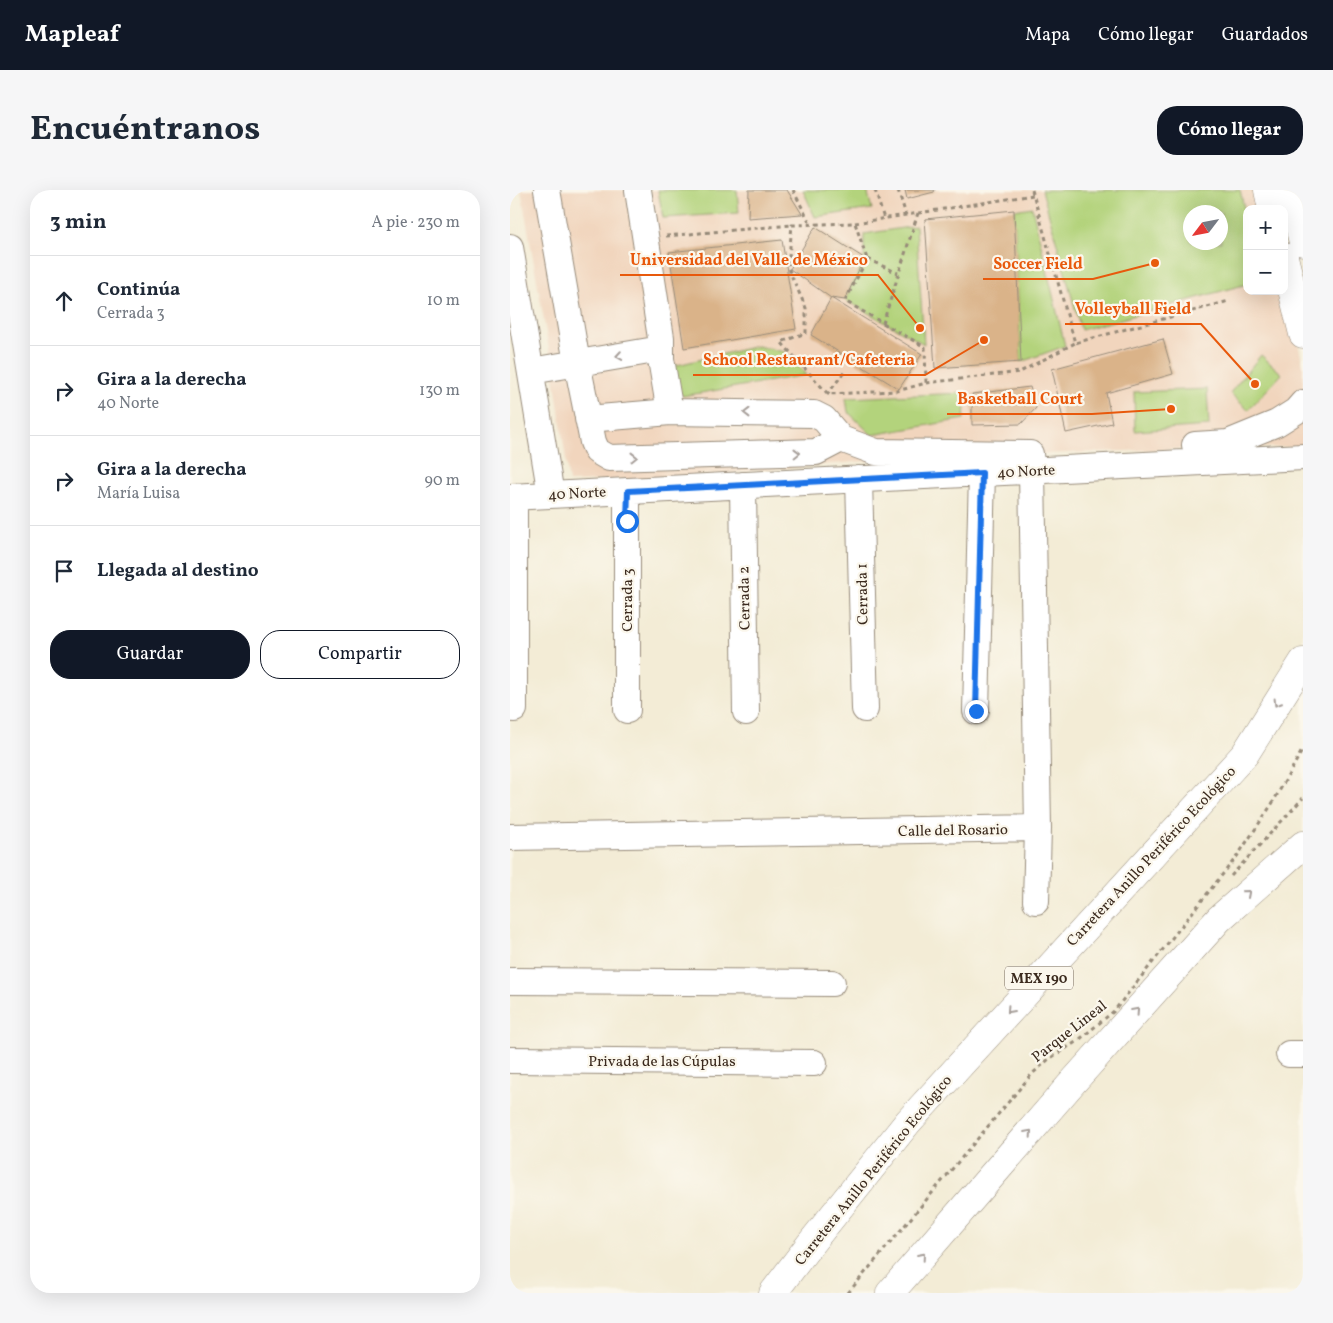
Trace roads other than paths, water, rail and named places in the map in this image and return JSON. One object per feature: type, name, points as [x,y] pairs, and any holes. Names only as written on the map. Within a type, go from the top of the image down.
[{"type":"main road","points":[[1268,190],[1271,205]]},
{"type":"main road","points":[[1290,190],[1302,234]]},
{"type":"main road","points":[[1288,273],[1303,334]]},
{"type":"main road","name":"Carretera Anillo Periférico Ecológico","points":[[773,1293],[908,1122],[1244,754],[1303,662]]},
{"type":"main road","points":[[890,1293],[1066,1090],[1219,919],[1303,845]]},
{"type":"street","points":[[547,190],[577,363],[593,442],[597,450],[608,458],[816,452],[841,439]]},
{"type":"street","points":[[638,190],[661,338],[670,412]]},
{"type":"street","points":[[510,247],[551,495]]},
{"type":"street","points":[[531,371],[661,349]]},
{"type":"street","points":[[588,419],[670,412],[821,404],[824,419],[841,439],[876,452],[1031,463],[1228,443],[1277,424],[1296,411],[1303,403]]},
{"type":"street","name":"40 Norte","points":[[512,497],[982,473],[1031,463],[1303,458]]},
{"type":"street","points":[[1031,463],[1038,828],[1036,901]]},
{"type":"street","points":[[976,711],[982,473]]},
{"type":"street","name":"Cerrada 1","points":[[859,479],[865,709]]},
{"type":"street","name":"Cerrada 2","points":[[743,485],[746,712]]},
{"type":"street","name":"Cerrada 3","points":[[628,491],[628,710]]},
{"type":"street","points":[[512,497],[514,709]]},
{"type":"street","name":"Calle del Rosario","points":[[510,837],[1038,828]]},
{"type":"street","points":[[510,981],[832,983]]},
{"type":"street","name":"Privada de las Cúpulas","points":[[510,1060],[814,1063]]},
{"type":"place","name":"Soccer Field","points":[[1155,263]]},
{"type":"place","name":"Universidad del Valle de México","points":[[920,328]]},
{"type":"place","name":"School Restaurant/Cafeteria","points":[[984,340]]},
{"type":"place","name":"Volleyball Field","points":[[1255,384]]},
{"type":"place","name":"Basketball Court","points":[[1171,409]]}]
